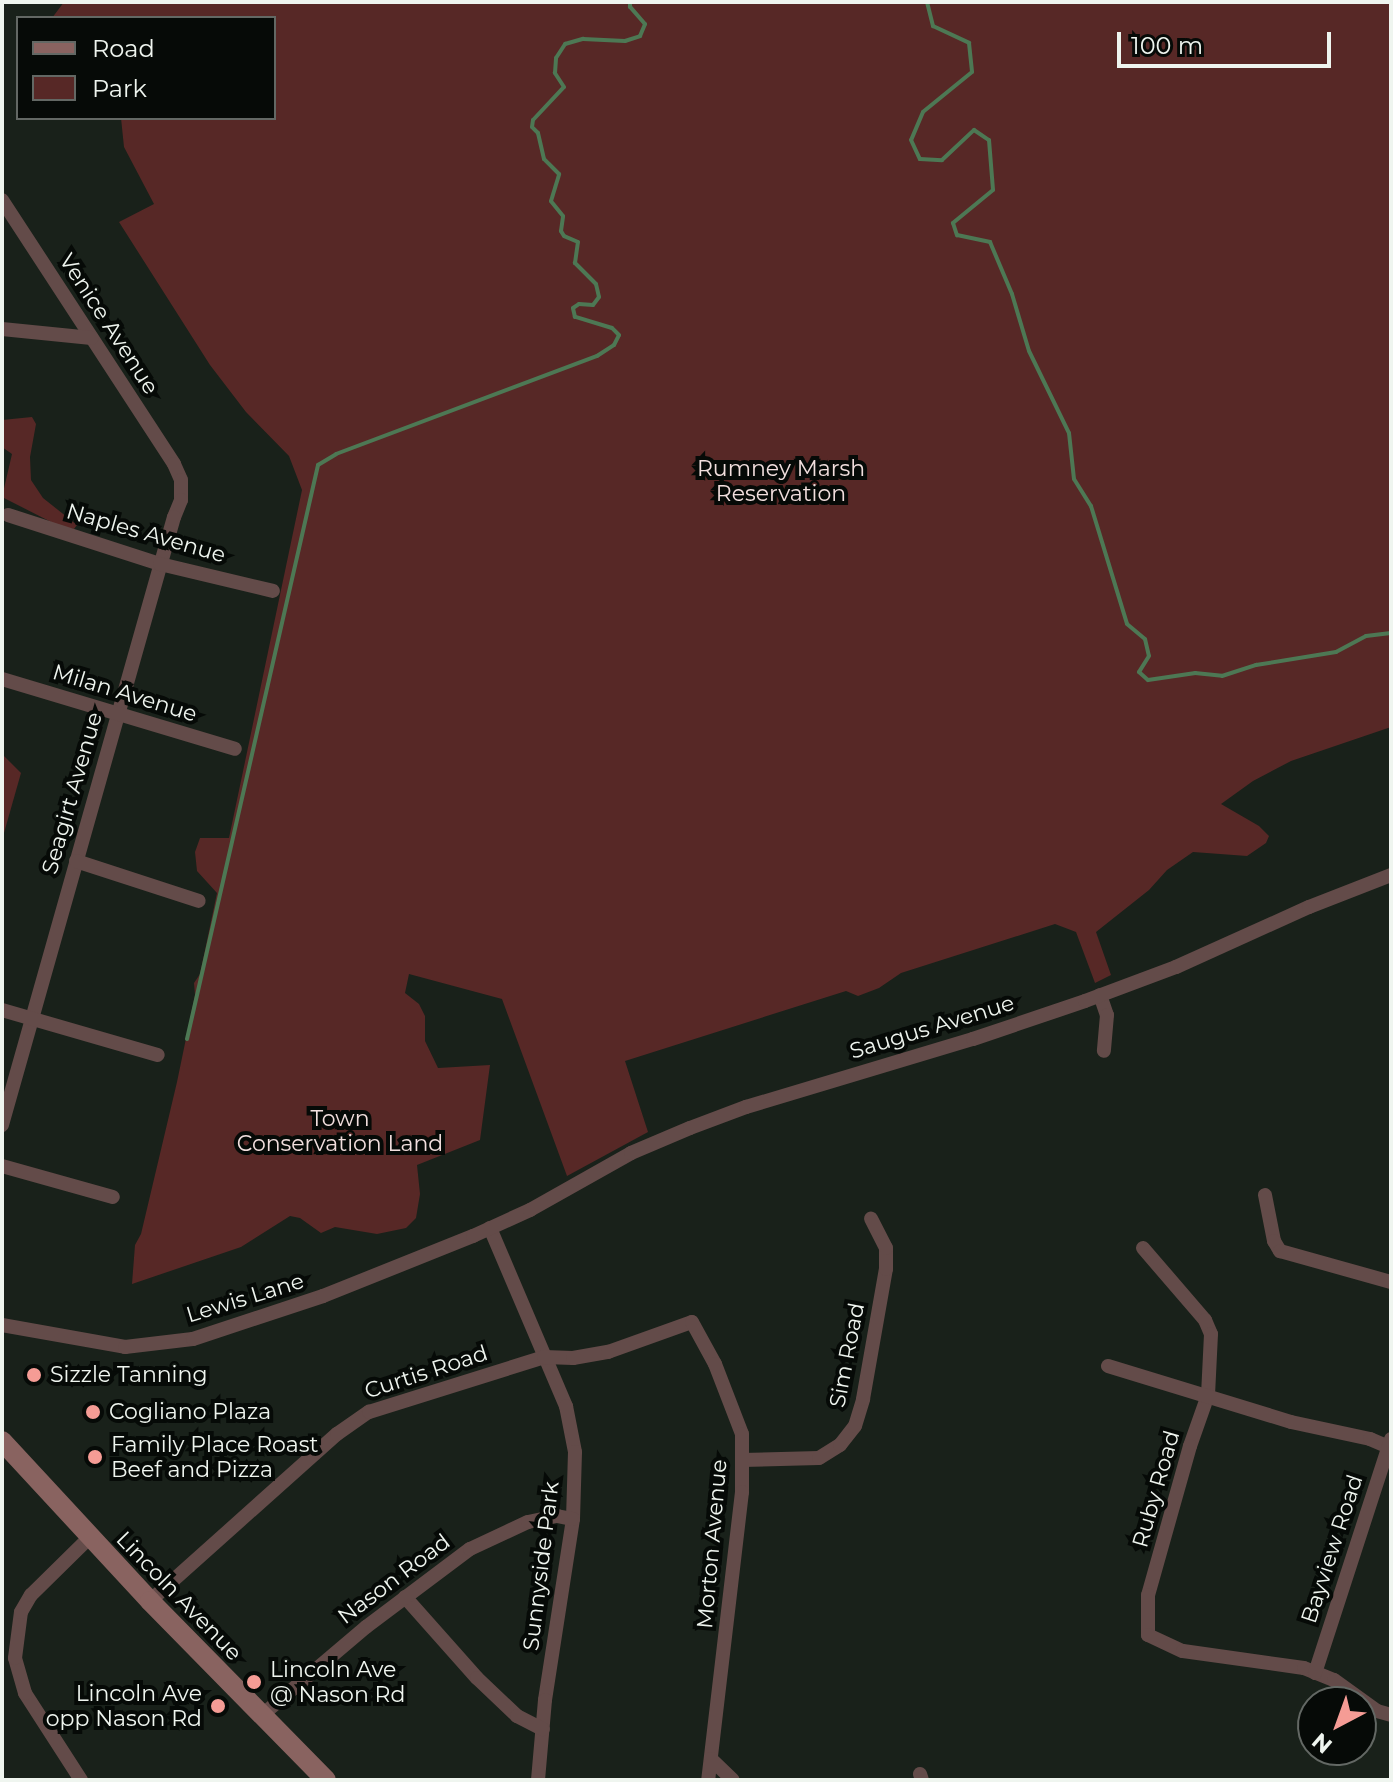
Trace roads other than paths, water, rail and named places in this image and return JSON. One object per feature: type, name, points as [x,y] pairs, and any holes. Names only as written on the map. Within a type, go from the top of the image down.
[{"type":"main road","name":"Lincoln Avenue","points":[[2,1441],[150,1601],[326,1780]]},
{"type":"street","name":"Venice Avenue","points":[[2,200],[178,473]]},
{"type":"street","points":[[2,329],[92,338]]},
{"type":"street","name":"Seagirt Avenue","points":[[2,1125],[160,564],[181,500],[178,473]]},
{"type":"street","name":"Naples Avenue","points":[[8,515],[160,564],[273,591]]},
{"type":"street","name":"Milan Avenue","points":[[2,679],[235,749]]},
{"type":"street","points":[[76,861],[199,901]]},
{"type":"street","name":"Saugus Avenue","points":[[490,1228],[631,1153],[704,1123],[1100,995],[1391,875]]},
{"type":"street","points":[[1100,995],[1107,1015],[1104,1051]]},
{"type":"street","points":[[2,1010],[158,1055]]},
{"type":"street","points":[[2,1166],[113,1197]]},
{"type":"street","points":[[1265,1195],[1274,1241],[1280,1251],[1391,1282]]},
{"type":"street","name":"Sim Road","points":[[742,1460],[819,1458],[840,1445],[855,1426],[863,1399],[886,1269],[886,1248],[871,1219]]},
{"type":"street","name":"Lewis Lane","points":[[2,1325],[125,1347],[193,1339],[323,1296],[490,1228]]},
{"type":"street","name":"Sunnyside Park","points":[[490,1228],[566,1406],[575,1452],[573,1519],[538,1780]]},
{"type":"street","name":"Ruby Road","points":[[1143,1248],[1205,1320],[1211,1334],[1208,1395],[1190,1446],[1148,1595],[1148,1635],[1183,1651],[1315,1673]]},
{"type":"street","name":"Morton Avenue","points":[[692,1322],[715,1364],[742,1434],[742,1492],[708,1780]]},
{"type":"street","name":"Curtis Road","points":[[150,1601],[337,1434],[369,1412],[544,1357],[573,1358],[608,1352],[692,1322]]},
{"type":"street","points":[[1108,1366],[1291,1422],[1390,1444]]},
{"type":"street","name":"Bayview Road","points":[[1315,1673],[1390,1444]]},
{"type":"street","name":"Nason Road","points":[[261,1716],[405,1597],[470,1549],[528,1522],[557,1516],[573,1519]]},
{"type":"street","points":[[81,1780],[25,1693],[15,1658],[21,1612],[31,1595],[90,1537]]},
{"type":"street","points":[[405,1597],[477,1678],[517,1716],[543,1729]]},
{"type":"street","points":[[1315,1673],[1334,1680],[1377,1711],[1391,1715]]},
{"type":"street","points":[[711,1759],[733,1780]]},
{"type":"waterway","points":[[187,1039],[318,465],[336,454],[597,356],[614,345],[619,335],[612,328],[575,317],[573,308],[579,304],[593,305],[599,297],[596,284],[575,263],[578,242],[564,236],[561,231],[563,216],[551,201],[559,174],[544,159],[538,133],[532,127],[533,120],[564,87],[555,73],[556,58],[565,44],[583,39],[625,41],[640,36],[645,24],[630,7],[630,2]]},
{"type":"waterway","points":[[927,2],[933,26],[969,43],[972,72],[923,112],[911,140],[920,159],[942,160],[974,130],[989,140],[993,190],[953,223],[957,235],[990,242],[1012,294],[1029,351],[1069,433],[1074,479],[1091,506],[1127,624],[1145,639],[1149,656],[1139,672],[1148,680],[1195,673],[1222,676],[1256,665],[1336,652],[1366,636],[1391,633]]},
{"type":"place","name":"Sizzle Tanning","points":[[34,1375]]},
{"type":"place","name":"Cogliano Plaza","points":[[93,1412]]},
{"type":"place","name":"Family Place Roast Beef and Pizza","points":[[95,1457]]},
{"type":"place","name":"Lincoln Ave @ Nason Rd","points":[[254,1682]]},
{"type":"place","name":"Lincoln Ave opp Nason Rd","points":[[218,1706]]},
{"type":"park label","name":"Rumney Marsh Reservation","points":[[781,480]]},
{"type":"park label","name":"Town Conservation Land","points":[[340,1130]]}]
